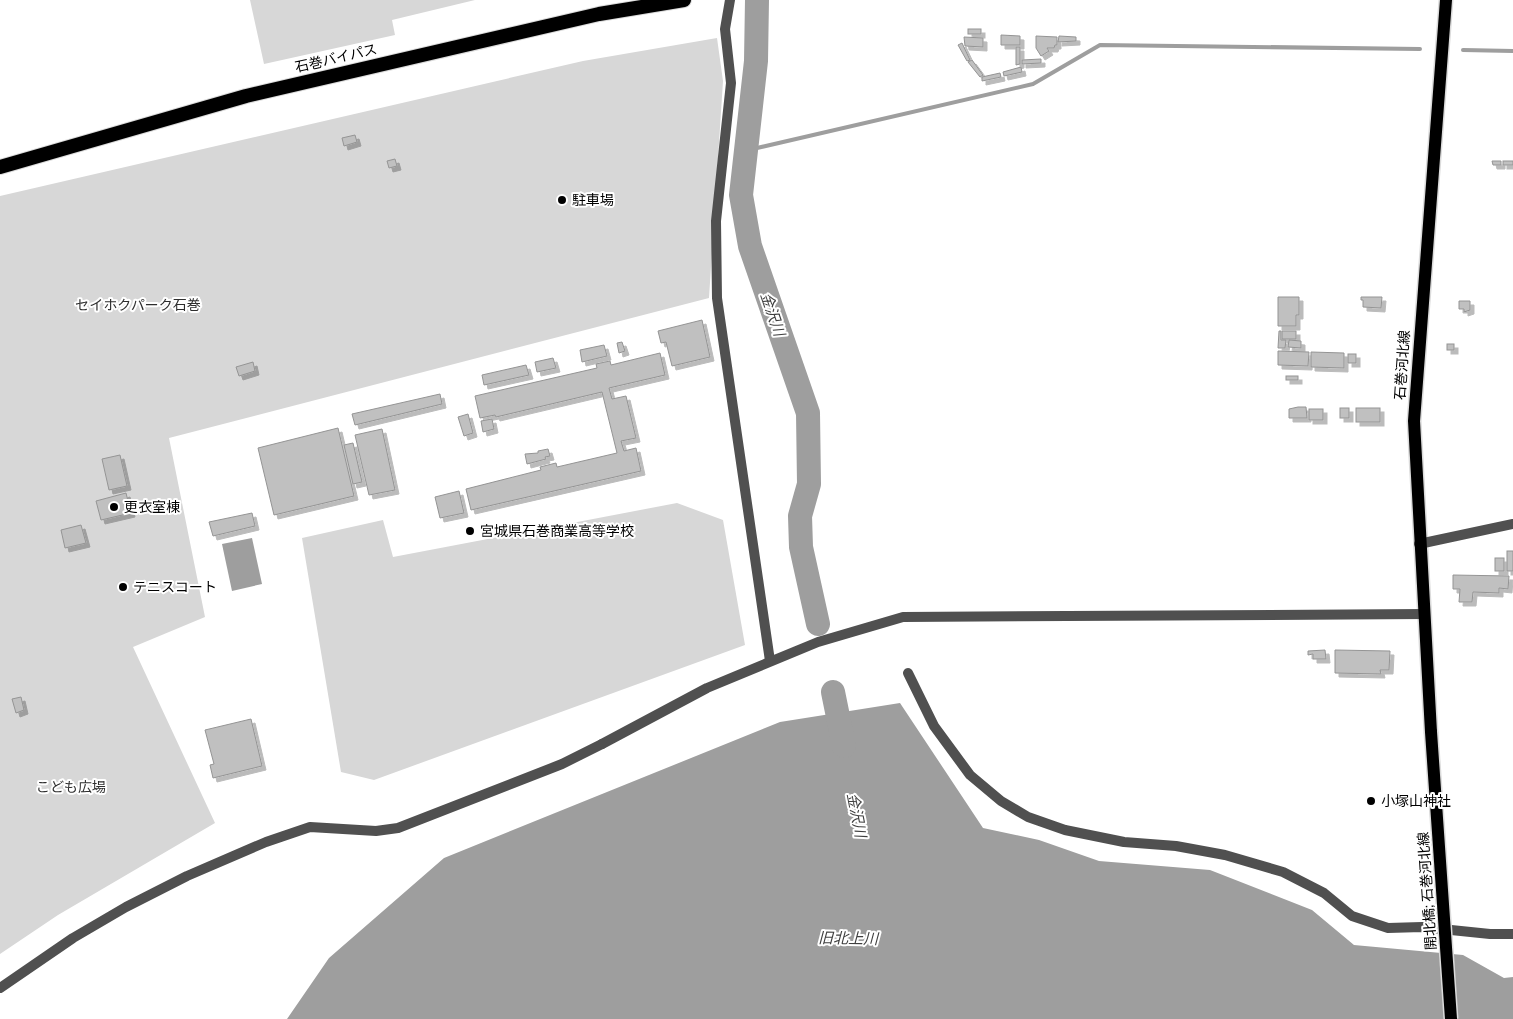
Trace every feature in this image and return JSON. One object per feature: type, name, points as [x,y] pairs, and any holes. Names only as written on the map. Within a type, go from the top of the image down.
[{"type":"highway","name":"石巻バイパス","points":[[0,167],[246,96],[599,14],[684,0]]},
{"type":"main road","name":"石巻河北線","points":[[1431,732],[1414,421],[1446,0]]},
{"type":"main road","name":"開北橋; 石巻河北線","points":[[1431,732],[1450,1019]]},
{"type":"street","points":[[730,0],[725,29],[731,82],[716,221],[717,298],[770,661]]},
{"type":"street","points":[[1420,544],[1513,524]]},
{"type":"street","points":[[0,988],[66,943],[126,907],[187,876],[266,842],[310,827],[376,831],[398,828],[562,764],[707,688],[770,661],[818,642],[903,617],[1425,614]]},
{"type":"street","points":[[908,673],[934,726],[970,775],[1000,801],[1028,817],[1066,830],[1124,842],[1176,846],[1225,855],[1283,872],[1324,893],[1352,916],[1388,928],[1422,926],[1490,934],[1513,934]]},
{"type":"green space","points":[[250,0],[475,0],[392,20],[395,35],[264,64]]},
{"type":"green space","name":"セイホクパーク石巻","points":[[717,38],[723,81],[709,298],[169,438],[205,617],[133,647],[215,823],[58,915],[0,954],[0,196],[583,61]]},
{"type":"green space","points":[[677,503],[723,520],[745,645],[374,780],[341,772],[302,538],[383,520],[393,557]]},
{"type":"water","points":[[252,538],[262,584],[232,591],[222,544]]},
{"type":"water","name":"旧北上川","points":[[900,703],[983,828],[1039,840],[1099,861],[1210,870],[1312,910],[1354,945],[1463,955],[1504,978],[1513,977],[1513,1019],[287,1019],[329,958],[444,858],[780,722]]},
{"type":"building","points":[[968,29],[981,29],[981,34],[968,34]]},
{"type":"building","points":[[1001,35],[1020,36],[1020,45],[1001,45]]},
{"type":"building","points":[[1036,36],[1057,37],[1057,45],[1054,48],[1047,48],[1049,51],[1041,56],[1036,48]]},
{"type":"building","points":[[1059,36],[1076,37],[1076,41],[1058,42]]},
{"type":"building","points":[[964,37],[983,38],[983,47],[965,46]]},
{"type":"building","points":[[962,43],[970,60],[967,61],[958,45]]},
{"type":"building","points":[[1016,47],[1020,47],[1020,64],[1016,65]]},
{"type":"building","points":[[1041,59],[1041,63],[1022,64],[1022,60]]},
{"type":"building","points":[[972,60],[983,75],[980,77],[968,62]]},
{"type":"building","points":[[1021,67],[1022,72],[1004,76],[1003,72]]},
{"type":"building","points":[[1000,73],[1001,77],[982,81],[982,77]]},
{"type":"building","points":[[355,135],[357,142],[344,146],[342,138]]},
{"type":"building","points":[[395,159],[397,166],[389,168],[387,161]]},
{"type":"building","points":[[1492,161],[1501,161],[1501,165],[1493,165]]},
{"type":"building","points":[[1503,161],[1513,161],[1513,165],[1503,165]]},
{"type":"building","points":[[1278,297],[1299,297],[1299,315],[1296,315],[1296,326],[1278,326]]},
{"type":"building","points":[[1361,297],[1382,297],[1381,308],[1363,307]]},
{"type":"building","points":[[1459,301],[1470,301],[1470,310],[1464,312],[1464,309],[1459,309]]},
{"type":"building","points":[[702,320],[710,357],[672,366],[666,342],[661,343],[658,331]]},
{"type":"building","points":[[1279,331],[1281,331],[1281,340],[1286,340],[1285,348],[1278,348]]},
{"type":"building","points":[[1282,331],[1296,331],[1296,339],[1282,339]]},
{"type":"building","points":[[1289,340],[1301,341],[1301,348],[1288,347]]},
{"type":"building","points":[[622,342],[625,351],[619,353],[617,343]]},
{"type":"building","points":[[1447,344],[1454,344],[1454,350],[1447,350]]},
{"type":"building","points":[[604,345],[607,356],[582,362],[580,350]]},
{"type":"building","points":[[1278,351],[1309,352],[1308,366],[1278,365]]},
{"type":"building","points":[[1311,352],[1344,353],[1344,368],[1311,367]]},
{"type":"building","points":[[660,353],[665,375],[609,388],[612,399],[626,396],[636,438],[621,441],[624,451],[636,448],[641,471],[471,510],[466,489],[541,470],[540,467],[556,463],[557,467],[617,453],[602,392],[496,417],[495,415],[480,418],[475,396],[597,368],[596,364],[610,361],[611,365]]},
{"type":"building","points":[[1348,354],[1356,354],[1356,363],[1348,363]]},
{"type":"building","points":[[553,358],[556,368],[537,372],[535,362]]},
{"type":"building","points":[[253,362],[255,371],[239,376],[236,367]]},
{"type":"building","points":[[526,365],[529,375],[484,385],[482,375]]},
{"type":"building","points":[[1286,376],[1298,376],[1298,380],[1286,380]]},
{"type":"building","points":[[440,394],[442,404],[355,425],[352,414]]},
{"type":"building","points":[[1306,407],[1307,418],[1289,418],[1289,409]]},
{"type":"building","points":[[1340,408],[1349,408],[1349,418],[1340,418]]},
{"type":"building","points":[[1356,408],[1380,408],[1380,422],[1356,422]]},
{"type":"building","points":[[1309,409],[1323,409],[1323,420],[1309,420]]},
{"type":"building","points":[[468,414],[473,433],[464,436],[458,417]]},
{"type":"building","points":[[492,419],[494,429],[483,432],[481,421]]},
{"type":"building","points":[[338,428],[354,496],[274,515],[258,448]]},
{"type":"building","points":[[382,429],[395,490],[369,495],[355,435]]},
{"type":"building","points":[[353,443],[362,482],[353,484],[344,445]]},
{"type":"building","points":[[548,449],[550,456],[545,457],[546,459],[527,464],[525,454],[538,453],[538,451]]},
{"type":"building","points":[[120,455],[127,486],[109,490],[102,459]]},
{"type":"building","points":[[459,491],[464,513],[440,518],[435,497]]},
{"type":"building","name":"更衣室棟","points":[[126,493],[131,513],[101,520],[96,501]]},
{"type":"building","points":[[252,513],[255,526],[213,536],[209,522]]},
{"type":"building","points":[[81,525],[86,543],[65,548],[61,530]]},
{"type":"building","points":[[1507,551],[1513,551],[1513,571],[1507,571]]},
{"type":"building","points":[[1495,558],[1504,558],[1504,571],[1495,571]]},
{"type":"building","points":[[1453,575],[1509,576],[1508,589],[1499,588],[1499,593],[1473,592],[1472,602],[1459,602],[1460,589],[1453,589]]},
{"type":"building","points":[[1325,650],[1326,659],[1313,659],[1313,654],[1308,655],[1308,651]]},
{"type":"building","points":[[1335,650],[1390,651],[1389,670],[1380,670],[1381,674],[1335,673]]},
{"type":"building","points":[[21,697],[24,710],[16,713],[12,699]]},
{"type":"building","points":[[251,719],[262,766],[213,778],[210,765],[214,764],[205,730]]},
{"type":"waterway","name":"金沢川","points":[[757,0],[756,61],[741,195],[750,246],[808,413],[809,484],[800,516],[801,547],[818,624]]},
{"type":"waterway","points":[[747,148],[757,148],[1033,84],[1100,45],[1420,49]]},
{"type":"waterway","points":[[1463,50],[1513,51]]},
{"type":"waterway","name":"金沢川","points":[[833,692],[844,746]]},
{"type":"place","name":"駐車場","points":[[562,200]]},
{"type":"place","name":"更衣室棟","points":[[114,507]]},
{"type":"place","name":"宮城県石巻商業高等学校","points":[[470,531]]},
{"type":"place","name":"テニスコート","points":[[123,587]]},
{"type":"place","name":"小塚山神社","points":[[1371,801]]},
{"type":"park label","name":"こども広場","points":[[71,787]]}]
